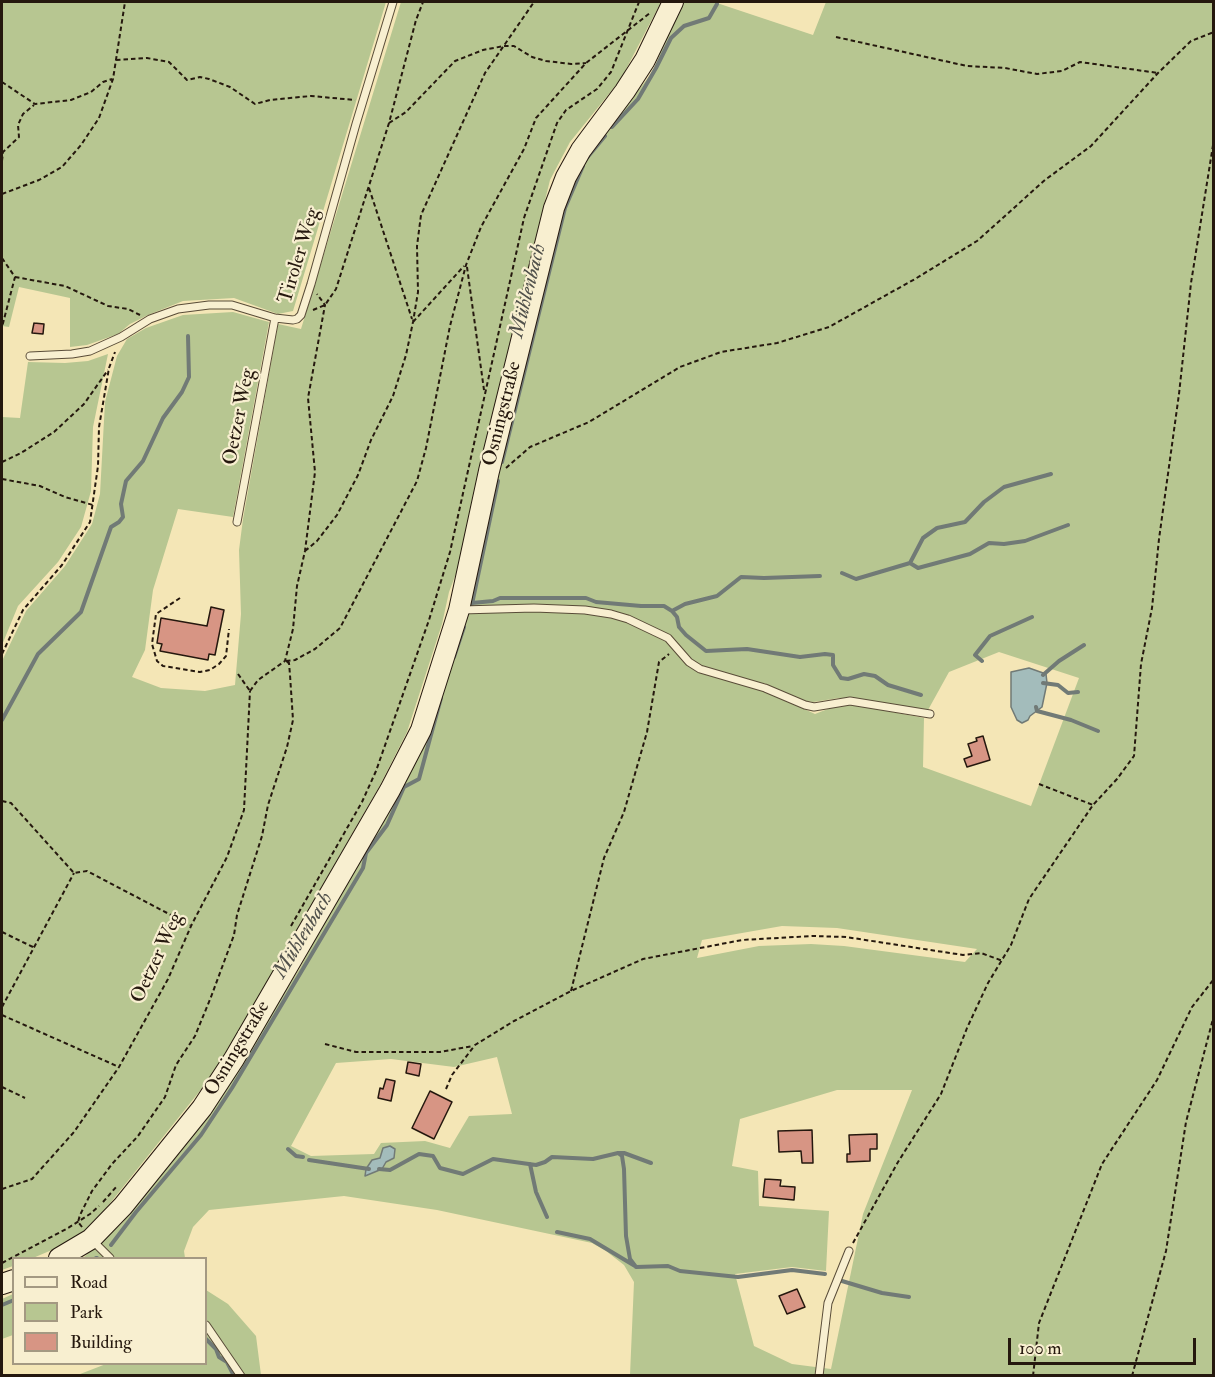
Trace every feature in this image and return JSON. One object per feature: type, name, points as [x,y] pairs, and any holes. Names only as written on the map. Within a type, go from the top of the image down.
[{"type":"main road","name":"Osningstraße","points":[[62,1257],[91,1239],[123,1206],[202,1108],[246,1039],[390,790],[421,730],[459,609],[489,471],[554,208],[566,177],[581,150],[645,60],[664,5]]},
{"type":"lane","name":"Tiroler Weg","points":[[30,356],[90,351],[121,337],[150,319],[178,309],[232,305],[275,318],[297,319],[301,315],[311,284],[393,2]]},
{"type":"lane","name":"Oetzer Weg","points":[[237,522],[275,318]]},
{"type":"lane","points":[[459,609],[534,608],[585,610],[611,614],[628,619],[668,638],[699,669],[765,688],[805,705],[814,707],[850,701],[930,714]]},
{"type":"lane","points":[[91,1239],[110,1257]]},
{"type":"lane","points":[[819,1376],[828,1303],[849,1251]]},
{"type":"lane","points":[[207,1326],[241,1376]]},
{"type":"path","points":[[2,194],[39,180],[62,166],[81,145],[99,118],[113,78],[126,2]]},
{"type":"path","points":[[285,661],[293,629],[297,586],[305,551],[315,472],[308,398],[325,305],[336,289],[389,123],[416,20],[423,2]]},
{"type":"path","points":[[305,551],[317,541],[337,515],[358,475],[371,441],[393,396],[406,355],[418,292],[417,246],[421,215],[485,73],[534,2]]},
{"type":"path","points":[[288,931],[362,802],[376,771],[450,552],[524,218],[556,123],[566,110],[597,89],[612,72],[639,2]]},
{"type":"path","points":[[238,674],[250,691],[258,680],[285,661],[295,660],[315,649],[340,628],[417,481],[426,448],[450,326],[466,265],[481,227],[524,149],[536,118],[586,63],[664,5]]},
{"type":"path","points":[[489,471],[497,473],[513,464],[530,447],[589,422],[680,368],[721,352],[777,343],[829,327],[915,279],[977,241],[1045,180],[1091,146],[1158,73],[1191,41],[1214,32]]},
{"type":"path","points":[[836,37],[967,66],[1005,68],[1037,74],[1062,71],[1080,62],[1158,73]]},
{"type":"path","points":[[389,123],[406,112],[455,61],[483,50],[514,46],[532,57],[546,61],[586,63]]},
{"type":"path","points":[[116,60],[147,58],[169,62],[187,80],[200,77],[209,79],[230,87],[255,104],[270,100],[311,96],[346,98],[363,102]]},
{"type":"path","points":[[2,161],[3,152],[19,137],[18,125],[23,114],[35,104],[71,100],[91,92],[103,82],[113,78]]},
{"type":"path","points":[[2,82],[35,104]]},
{"type":"path","points":[[849,1251],[897,1162],[941,1094],[967,1028],[988,983],[1003,961],[1029,899],[1092,805],[1117,779],[1134,756],[1141,664],[1152,608],[1191,283],[1214,139]]},
{"type":"path","points":[[368,187],[413,322]]},
{"type":"path","points":[[2,258],[15,277],[65,286],[108,306],[128,309],[150,319]]},
{"type":"path","points":[[413,322],[466,265]]},
{"type":"path","points":[[466,265],[484,393]]},
{"type":"path","points":[[2,327],[15,277]]},
{"type":"path","points":[[311,284],[325,305]]},
{"type":"path","points":[[2,654],[23,610],[62,566],[90,522],[98,466],[99,428],[109,368],[121,337]]},
{"type":"path","points":[[2,462],[54,432],[84,404],[109,368]]},
{"type":"path","points":[[2,479],[40,486],[65,497],[93,505]]},
{"type":"path","points":[[180,598],[156,614],[152,644],[157,661],[163,666],[200,672],[210,670],[226,656],[229,629]]},
{"type":"path","points":[[571,991],[604,858],[624,812],[647,732],[659,662],[679,648]]},
{"type":"path","points":[[78,1222],[92,1191],[112,1164],[138,1136],[165,1097],[176,1065],[195,1035],[234,935],[237,915],[262,836],[268,805],[291,729],[293,708],[288,663],[285,661]]},
{"type":"path","name":"Oetzer Weg","points":[[2,1189],[32,1179],[74,1132],[119,1067],[154,1007],[191,926],[227,856],[244,810],[250,691]]},
{"type":"path","points":[[1039,784],[1092,805]]},
{"type":"path","points":[[2,801],[11,803],[74,873]]},
{"type":"path","points":[[74,873],[87,871],[191,926]]},
{"type":"path","points":[[2,1007],[74,873]]},
{"type":"path","points":[[2,932],[33,947]]},
{"type":"path","points":[[325,1044],[356,1052],[440,1052],[475,1045],[571,991],[643,959],[742,940],[812,936],[846,937],[963,955],[981,953],[1003,961]]},
{"type":"path","points":[[1033,1376],[1039,1323],[1102,1164],[1157,1080],[1192,1007],[1214,979]]},
{"type":"path","points":[[1132,1376],[1166,1251],[1186,1122],[1214,1015]]},
{"type":"path","points":[[2,1016],[119,1067]]},
{"type":"path","points":[[446,1089],[452,1075],[475,1045]]},
{"type":"path","points":[[2,1087],[25,1098]]},
{"type":"path","points":[[13,1257],[78,1222],[101,1204],[120,1183]]},
{"type":"path","points":[[78,1222],[91,1239]]},
{"type":"green space","points":[[2,2],[386,2],[293,311],[278,314],[234,298],[183,301],[130,324],[118,334],[87,345],[70,347],[70,298],[19,287],[9,327],[2,326]]},
{"type":"green space","points":[[401,2],[661,2],[621,79],[570,142],[550,180],[475,485],[457,571],[407,732],[379,787],[215,1072],[91,1227],[66,1244],[35,1257],[12,1257],[12,1266],[2,1270],[2,661],[26,611],[65,566],[92,524],[100,494],[105,402],[117,356],[127,339],[146,328],[183,315],[233,312],[269,322],[233,517],[178,509],[153,590],[145,650],[132,677],[161,688],[205,691],[235,685],[241,614],[239,550],[278,324],[301,329]]},
{"type":"green space","points":[[682,2],[714,2],[813,35],[826,2],[1213,2],[1213,1375],[630,1375],[634,1282],[624,1265],[606,1251],[592,1243],[437,1210],[344,1196],[209,1210],[193,1227],[184,1251],[185,1257],[84,1257],[123,1222],[217,1099],[300,968],[427,731],[497,473],[565,204],[582,160],[652,73]],"holes":[[[999,652],[1079,678],[1031,806],[923,767],[924,718],[850,704],[838,705],[815,714],[761,689],[764,683],[801,700],[813,702],[839,698],[928,710],[949,672]],[[782,926],[837,928],[977,949],[965,962],[844,946],[811,944],[759,946],[697,958],[702,940]],[[497,1057],[512,1114],[469,1116],[450,1148],[425,1141],[381,1143],[374,1154],[311,1156],[291,1146],[336,1063],[391,1059],[454,1067]],[[837,1090],[912,1090],[863,1214],[831,1369],[792,1364],[754,1346],[735,1274],[792,1267],[826,1271],[829,1211],[759,1206],[758,1171],[732,1166],[740,1119]]]},
{"type":"green space","points":[[108,354],[93,427],[91,491],[81,527],[58,562],[18,606],[2,645],[2,417],[20,418],[28,362],[88,361]]},
{"type":"green space","points":[[207,1291],[228,1304],[256,1336],[261,1375],[75,1376],[103,1365],[207,1365]]},
{"type":"green space","points":[[12,1294],[12,1335],[2,1339],[2,1299]]},
{"type":"water","points":[[1029,668],[1046,674],[1047,683],[1042,707],[1022,723],[1017,720],[1011,707],[1011,672]]},
{"type":"water","points":[[390,1146],[395,1149],[394,1158],[386,1162],[382,1169],[365,1176],[366,1169],[372,1160],[380,1158],[383,1148]]},
{"type":"building","points":[[34,323],[44,324],[43,334],[32,333]]},
{"type":"building","points":[[211,607],[224,610],[215,655],[209,654],[208,660],[160,651],[162,644],[157,643],[161,618],[207,626]]},
{"type":"building","points":[[983,736],[990,760],[967,767],[964,759],[972,756],[968,744]]},
{"type":"building","points":[[408,1062],[421,1064],[419,1076],[406,1073]]},
{"type":"building","points":[[386,1079],[395,1081],[391,1101],[378,1098],[380,1088],[383,1089]]},
{"type":"building","points":[[430,1091],[452,1102],[434,1139],[412,1128]]},
{"type":"building","points":[[812,1130],[813,1163],[802,1163],[801,1151],[779,1152],[778,1131]]},
{"type":"building","points":[[877,1134],[877,1149],[870,1149],[870,1161],[847,1162],[847,1154],[850,1154],[849,1135]]},
{"type":"building","points":[[765,1179],[781,1180],[780,1186],[795,1187],[794,1200],[763,1197]]},
{"type":"building","points":[[797,1289],[805,1307],[787,1314],[779,1296]]},
{"type":"waterway","name":"Mühlenbach","points":[[612,127],[638,99],[671,38],[684,26],[709,18],[717,4]]},
{"type":"waterway","name":"Mühlenbach","points":[[586,159],[605,136]]},
{"type":"waterway","name":"Mühlenbach","points":[[502,462],[565,208],[583,166]]},
{"type":"waterway","points":[[2,720],[38,654],[81,612],[111,527],[123,517],[121,504],[126,481],[143,461],[163,418],[182,392],[189,377],[188,336]]},
{"type":"waterway","points":[[910,563],[923,538],[937,528],[965,522],[984,502],[1004,487],[1051,474]]},
{"type":"waterway","name":"Mühlenbach","points":[[472,604],[498,481]]},
{"type":"waterway","points":[[842,573],[856,579],[910,563],[918,568],[970,554],[989,543],[1004,544],[1025,541],[1068,525]]},
{"type":"waterway","points":[[672,611],[685,604],[717,596],[741,577],[820,576]]},
{"type":"waterway","points":[[472,603],[500,598],[586,598],[596,602],[664,606],[677,617],[679,627],[686,635],[706,651],[747,649],[800,657],[833,655],[833,665],[841,678],[848,679],[864,674],[875,676],[888,685],[921,695]]},
{"type":"waterway","points":[[982,661],[975,655],[990,636],[1032,617]]},
{"type":"waterway","name":"Mühlenbach","points":[[454,657],[464,627]]},
{"type":"waterway","points":[[1043,675],[1059,661],[1084,645]]},
{"type":"waterway","points":[[1043,683],[1058,685],[1068,693],[1078,692]]},
{"type":"waterway","name":"Mühlenbach","points":[[111,1245],[201,1135],[232,1088],[363,868],[366,853],[387,825],[404,787],[419,779],[441,698]]},
{"type":"waterway","points":[[1036,707],[1037,711],[1071,720],[1098,731]]},
{"type":"waterway","points":[[288,1149],[296,1156],[303,1157]]},
{"type":"waterway","points":[[618,1153],[651,1163]]},
{"type":"waterway","points":[[379,1169],[390,1170],[419,1154],[433,1156],[440,1168],[463,1174],[493,1159],[536,1165],[552,1157],[593,1159],[618,1153],[622,1156],[624,1169],[626,1236],[630,1259],[636,1267],[668,1266],[680,1271],[738,1277],[792,1270],[825,1274]]},
{"type":"waterway","points":[[309,1160],[369,1169]]},
{"type":"waterway","points":[[530,1164],[536,1192],[547,1217]]},
{"type":"waterway","points":[[557,1232],[590,1239],[635,1266]]},
{"type":"waterway","points":[[842,1281],[882,1293],[909,1297]]},
{"type":"waterway","name":"Mühlenbach","points":[[2,1305],[12,1301]]},
{"type":"waterway","points":[[207,1340],[216,1349],[219,1357],[227,1362],[234,1376]]}]
